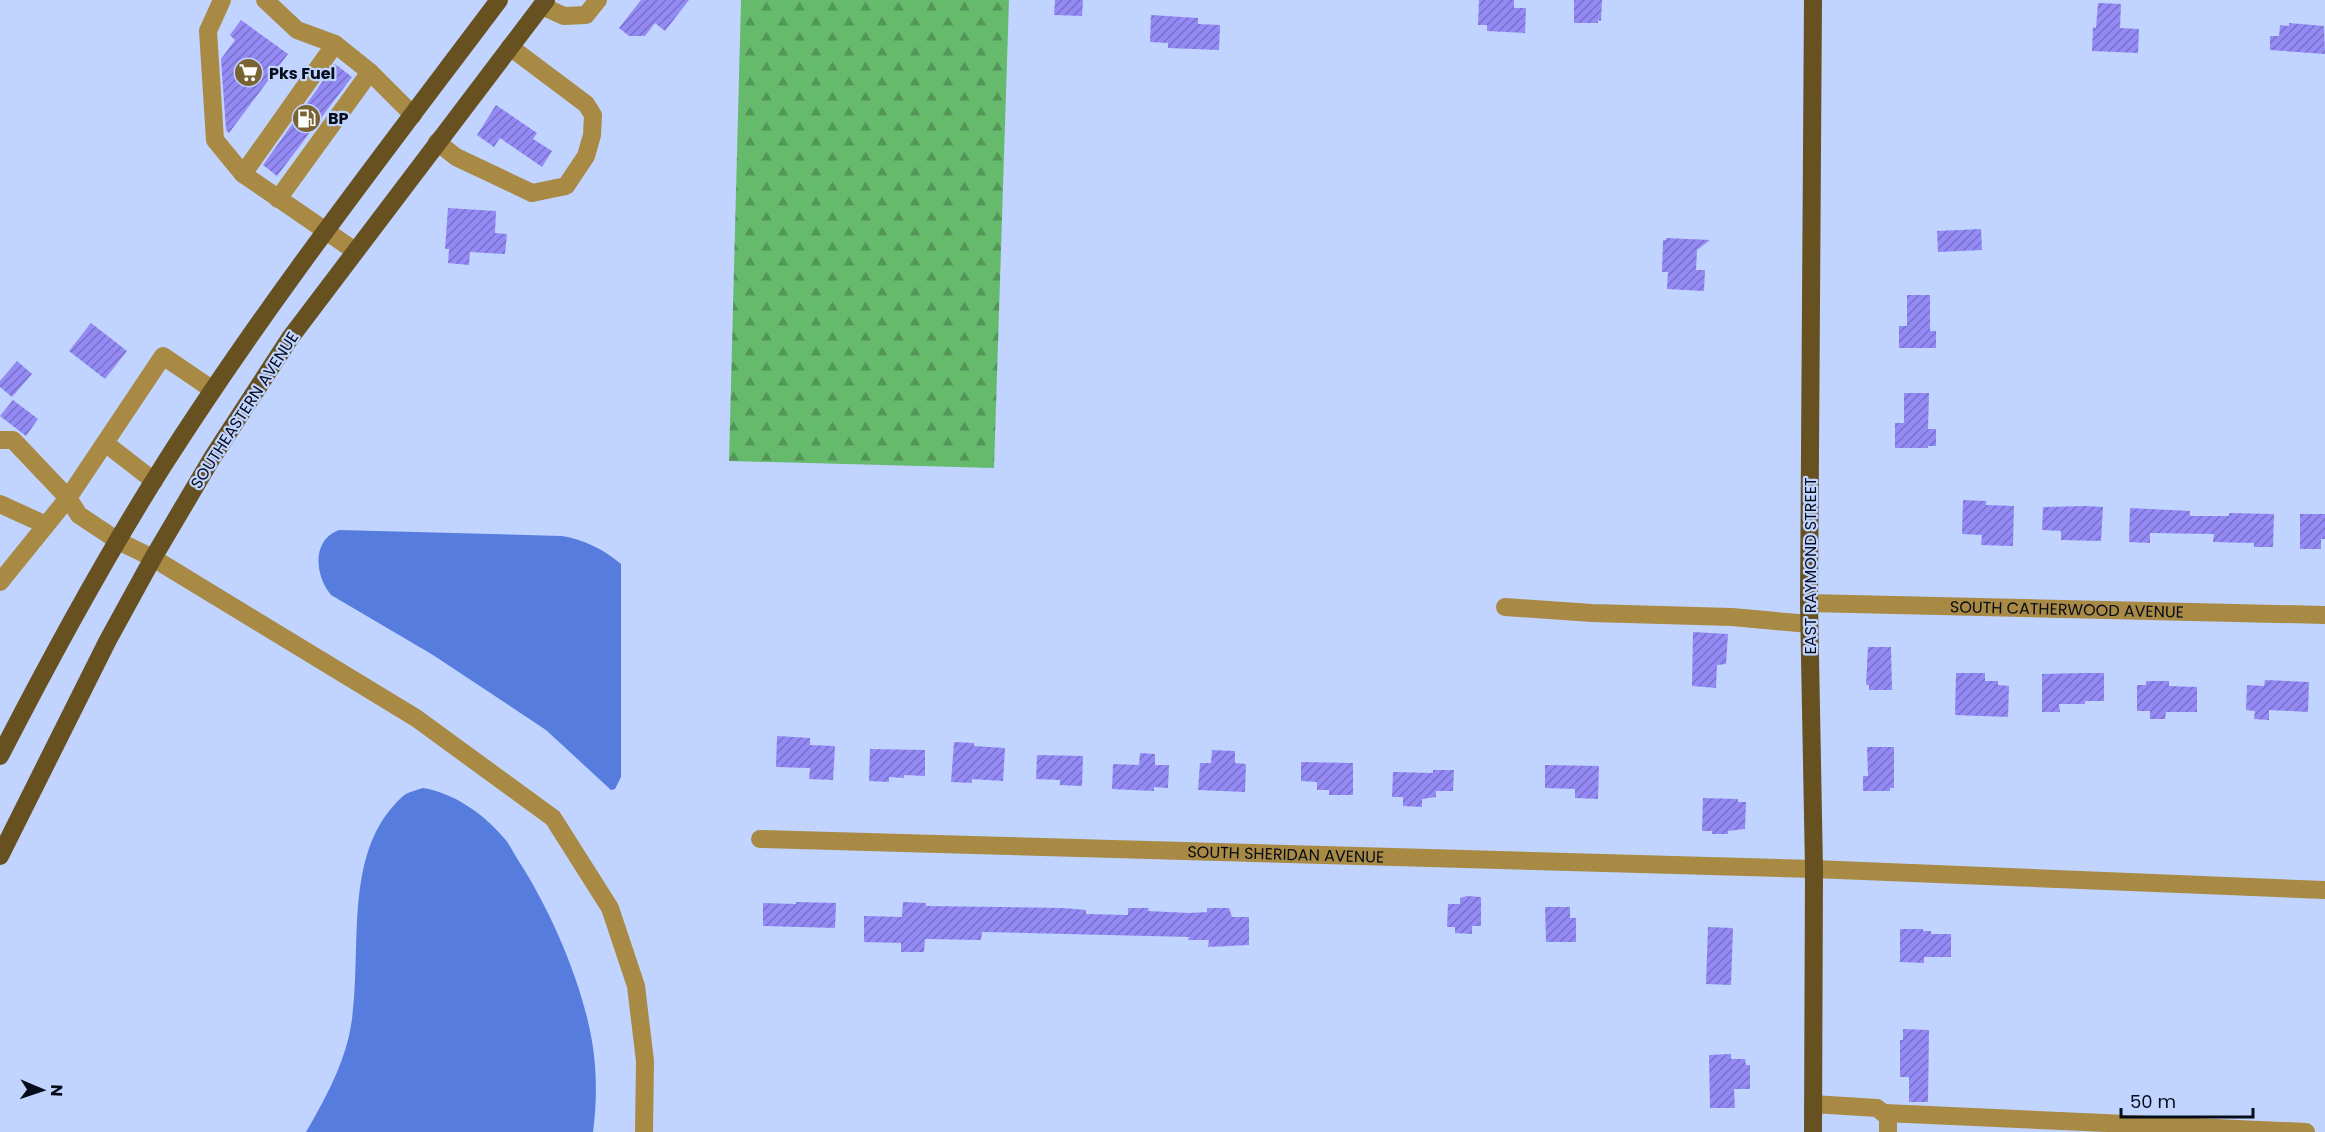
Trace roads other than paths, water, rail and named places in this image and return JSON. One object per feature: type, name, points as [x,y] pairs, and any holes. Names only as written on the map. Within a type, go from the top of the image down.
[{"type":"main road","name":"SOUTHEASTERN AVENUE","points":[[0,756],[118,541],[213,390],[247,339],[499,0]]},
{"type":"main road","name":"EAST RAYMOND STREET","points":[[1813,0],[1809,603],[1814,869],[1813,1132]]},
{"type":"main road","name":"SOUTHEASTERN AVENUE","points":[[0,856],[75,703],[153,558],[212,458],[284,347],[544,3]]},
{"type":"street","points":[[222,0],[208,31],[215,140],[243,174],[355,251]]},
{"type":"street","points":[[265,0],[297,30],[335,44],[370,72],[412,115]]},
{"type":"street","points":[[544,3],[564,16],[586,15],[598,0]]},
{"type":"street","points":[[243,174],[335,44]]},
{"type":"street","points":[[437,142],[456,157],[532,193],[566,186],[571,182],[586,156],[594,125],[593,116],[586,104],[510,47]]},
{"type":"street","points":[[278,199],[370,72]]},
{"type":"street","points":[[0,582],[68,498],[163,356],[213,390]]},
{"type":"street","points":[[0,440],[13,440],[68,498],[79,515],[118,541],[153,558],[416,718],[552,818],[610,908],[636,986],[645,1061],[644,1132]]},
{"type":"street","points":[[105,443],[154,481]]},
{"type":"street","points":[[0,504],[46,525]]},
{"type":"street","name":"SOUTH CATHERWOOD AVENUE","points":[[1809,603],[2325,615]]},
{"type":"street","points":[[1505,607],[1645,615],[1732,616],[1809,624]]},
{"type":"street","name":"SOUTH SHERIDAN AVENUE","points":[[760,839],[1814,869],[2325,890]]},
{"type":"street","points":[[1813,1104],[1877,1108],[1888,1117],[1887,1132]]},
{"type":"street","points":[[1885,1113],[2306,1132]]},
{"type":"water","points":[[339,530],[562,536],[593,546],[621,564],[621,777],[615,789],[611,790],[546,730],[433,655],[331,595],[322,578],[318,559],[324,542]]},
{"type":"water","points":[[423,788],[445,794],[467,805],[495,828],[505,839],[530,879],[553,923],[581,995],[592,1041],[596,1086],[593,1132],[306,1132],[336,1074],[349,1036],[354,1006],[358,910],[369,848],[382,821],[402,797],[409,792]]},
{"type":"place","name":"Pks Fuel","points":[[248,73]]},
{"type":"place","name":"BP","points":[[307,118]]}]
